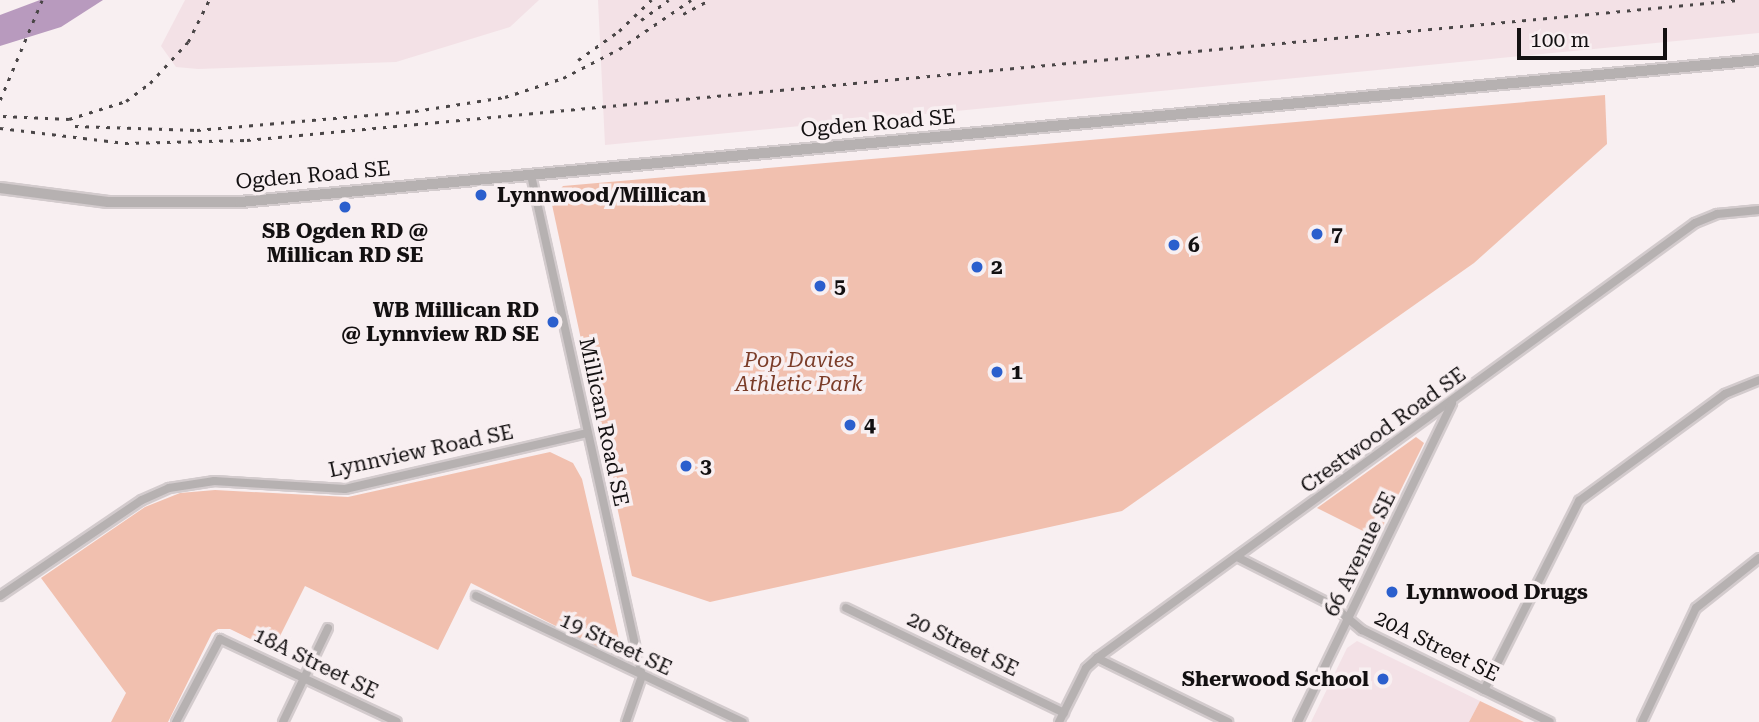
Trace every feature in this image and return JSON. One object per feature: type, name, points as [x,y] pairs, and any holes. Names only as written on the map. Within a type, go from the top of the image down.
[{"type":"street","name":"Ogden Road SE","points":[[0,188],[108,202],[181,204],[531,175],[1759,60]]},
{"type":"street","name":"Millican Road SE","points":[[531,175],[642,676]]},
{"type":"street","name":"Crestwood Road SE","points":[[1059,722],[1086,668],[1097,658],[1695,223],[1717,214],[1759,210]]},
{"type":"street","points":[[1484,690],[1579,501],[1726,394],[1759,380]]},
{"type":"street","name":"66 Avenue SE","points":[[1297,722],[1453,401]]},
{"type":"street","name":"Lynnview Road SE","points":[[0,596],[142,500],[169,488],[214,481],[345,489],[587,433]]},
{"type":"street","name":"20A Street SE","points":[[1237,557],[1332,605],[1362,630],[1550,722]]},
{"type":"street","points":[[1642,722],[1696,608],[1759,558]]},
{"type":"street","name":"19 Street SE","points":[[476,596],[743,722]]},
{"type":"street","name":"20 Street SE","points":[[846,608],[1064,713]]},
{"type":"street","points":[[283,722],[328,628]]},
{"type":"street","name":"18A Street SE","points":[[176,722],[220,639],[397,722]]},
{"type":"street","points":[[1097,658],[1228,722]]},
{"type":"street","points":[[626,722],[642,676]]},
{"type":"shaded area","points":[[40,0],[103,0],[61,27],[0,46],[0,15]]},
{"type":"shaded area","points":[[185,0],[539,0],[510,27],[396,62],[198,69],[176,67],[161,46]]},
{"type":"shaded area","points":[[598,0],[1759,0],[1759,33],[605,145]]},
{"type":"shaded area","name":"Sherwood School","points":[[1357,641],[1480,701],[1469,722],[1311,722],[1347,648]]},
{"type":"green space","name":"Pop Davies Athletic Park","points":[[1605,95],[1607,144],[1474,263],[1122,511],[710,602],[632,576],[551,200],[563,186]]},
{"type":"green space","points":[[1416,437],[1424,443],[1377,538],[1317,508]]},
{"type":"green space","points":[[550,452],[573,463],[582,479],[618,634],[619,642],[609,653],[471,583],[438,650],[305,586],[273,650],[230,629],[218,629],[212,633],[168,722],[111,722],[126,693],[41,578],[145,507],[180,493],[215,490],[348,497]]},
{"type":"green space","points":[[1480,701],[1524,722],[1469,722]]},
{"type":"railway","points":[[0,100],[42,0]]},
{"type":"railway","points":[[3,116],[69,119],[126,101],[150,83],[188,42],[209,0]]},
{"type":"railway","points":[[578,60],[619,31],[651,0]]},
{"type":"railway","points":[[641,20],[669,0]]},
{"type":"railway","points":[[75,126],[197,130],[415,111],[505,97],[563,78],[619,49],[691,0]]},
{"type":"railway","points":[[683,14],[709,0]]},
{"type":"railway","points":[[0,128],[125,143],[247,140],[1738,0]]},
{"type":"place","name":"Lynnwood/Millican","points":[[481,195]]},
{"type":"place","name":"SB Ogden RD @ Millican RD SE","points":[[345,207]]},
{"type":"place","name":"7","points":[[1317,234]]},
{"type":"place","name":"6","points":[[1174,245]]},
{"type":"place","name":"2","points":[[977,267]]},
{"type":"place","name":"5","points":[[820,286]]},
{"type":"place","name":"WB Millican RD @ Lynnview RD SE","points":[[553,322]]},
{"type":"place","name":"1","points":[[997,372]]},
{"type":"place","name":"4","points":[[850,425]]},
{"type":"place","name":"3","points":[[686,466]]},
{"type":"place","name":"Lynnwood Drugs","points":[[1392,592]]},
{"type":"place","name":"Sherwood School","points":[[1383,679]]}]
